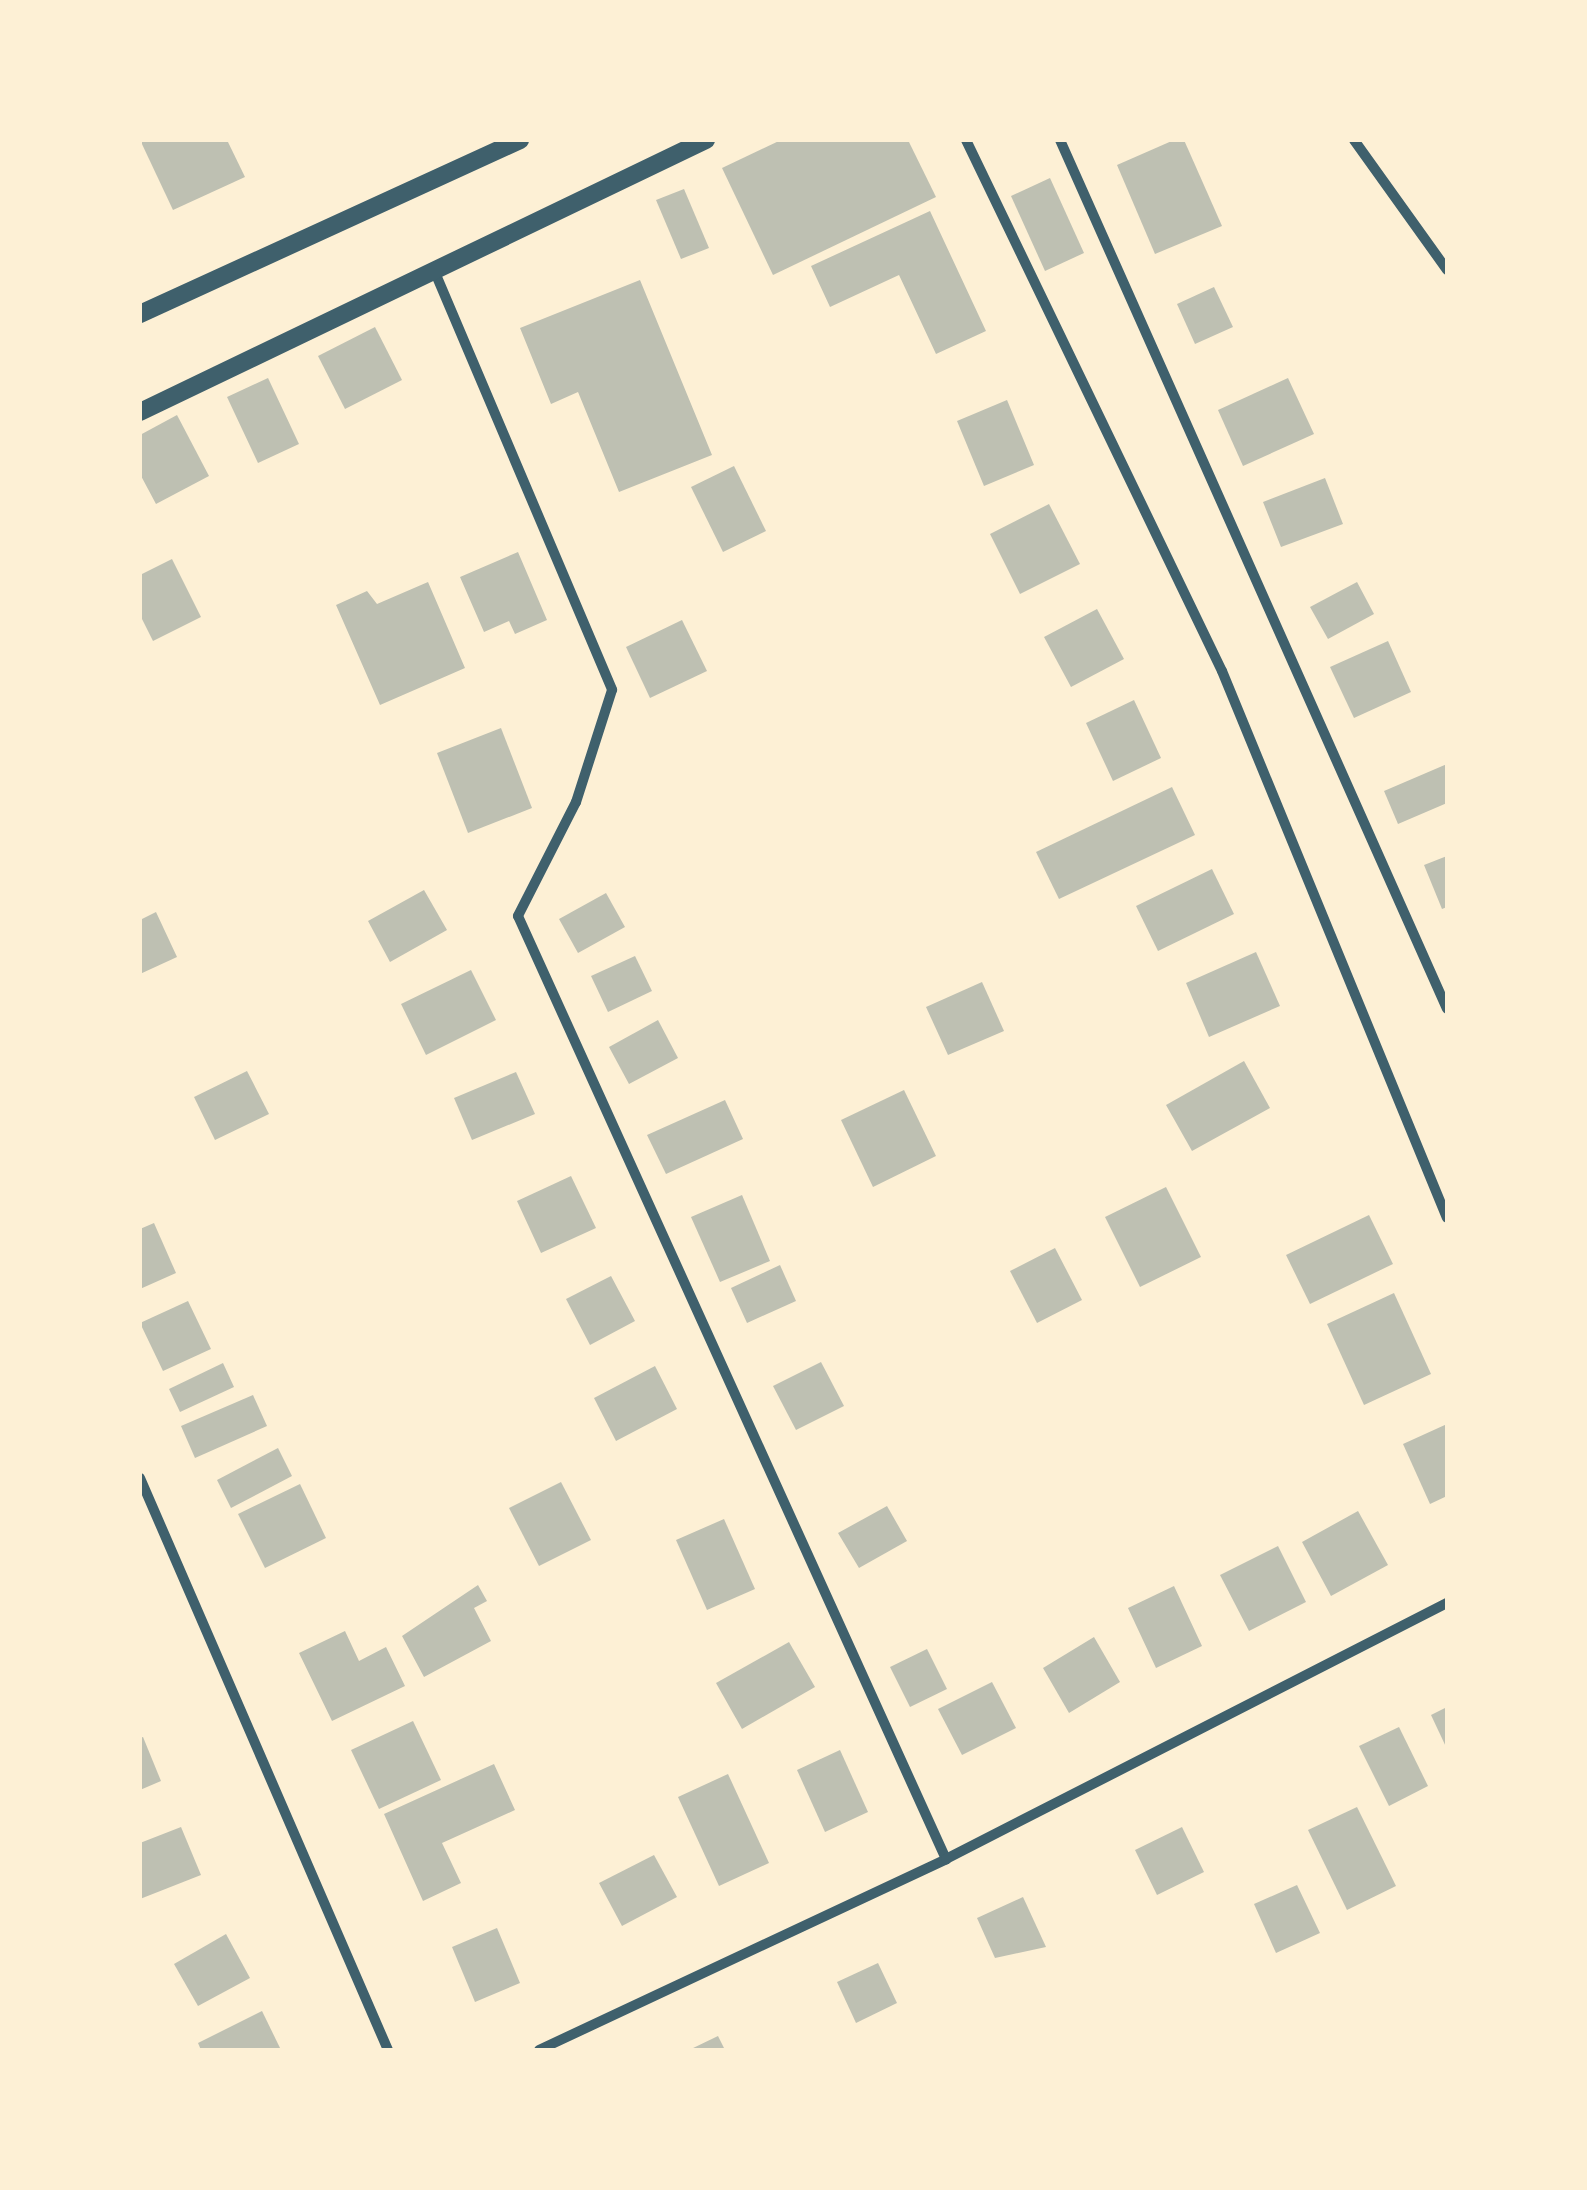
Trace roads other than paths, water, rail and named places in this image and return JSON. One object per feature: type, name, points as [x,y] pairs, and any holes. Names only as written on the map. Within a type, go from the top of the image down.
[{"type":"street","points":[[140,314],[520,140]]},
{"type":"street","points":[[140,412],[706,140]]},
{"type":"street","points":[[966,140],[1222,671],[1447,1218]]},
{"type":"street","points":[[1060,140],[1447,1009]]},
{"type":"street","points":[[1354,140],[1447,270]]},
{"type":"street","points":[[434,270],[612,690],[576,802],[518,916],[946,1859]]},
{"type":"street","points":[[140,1478],[388,2050]]},
{"type":"street","points":[[539,2050],[946,1859],[1447,1603]]}]
